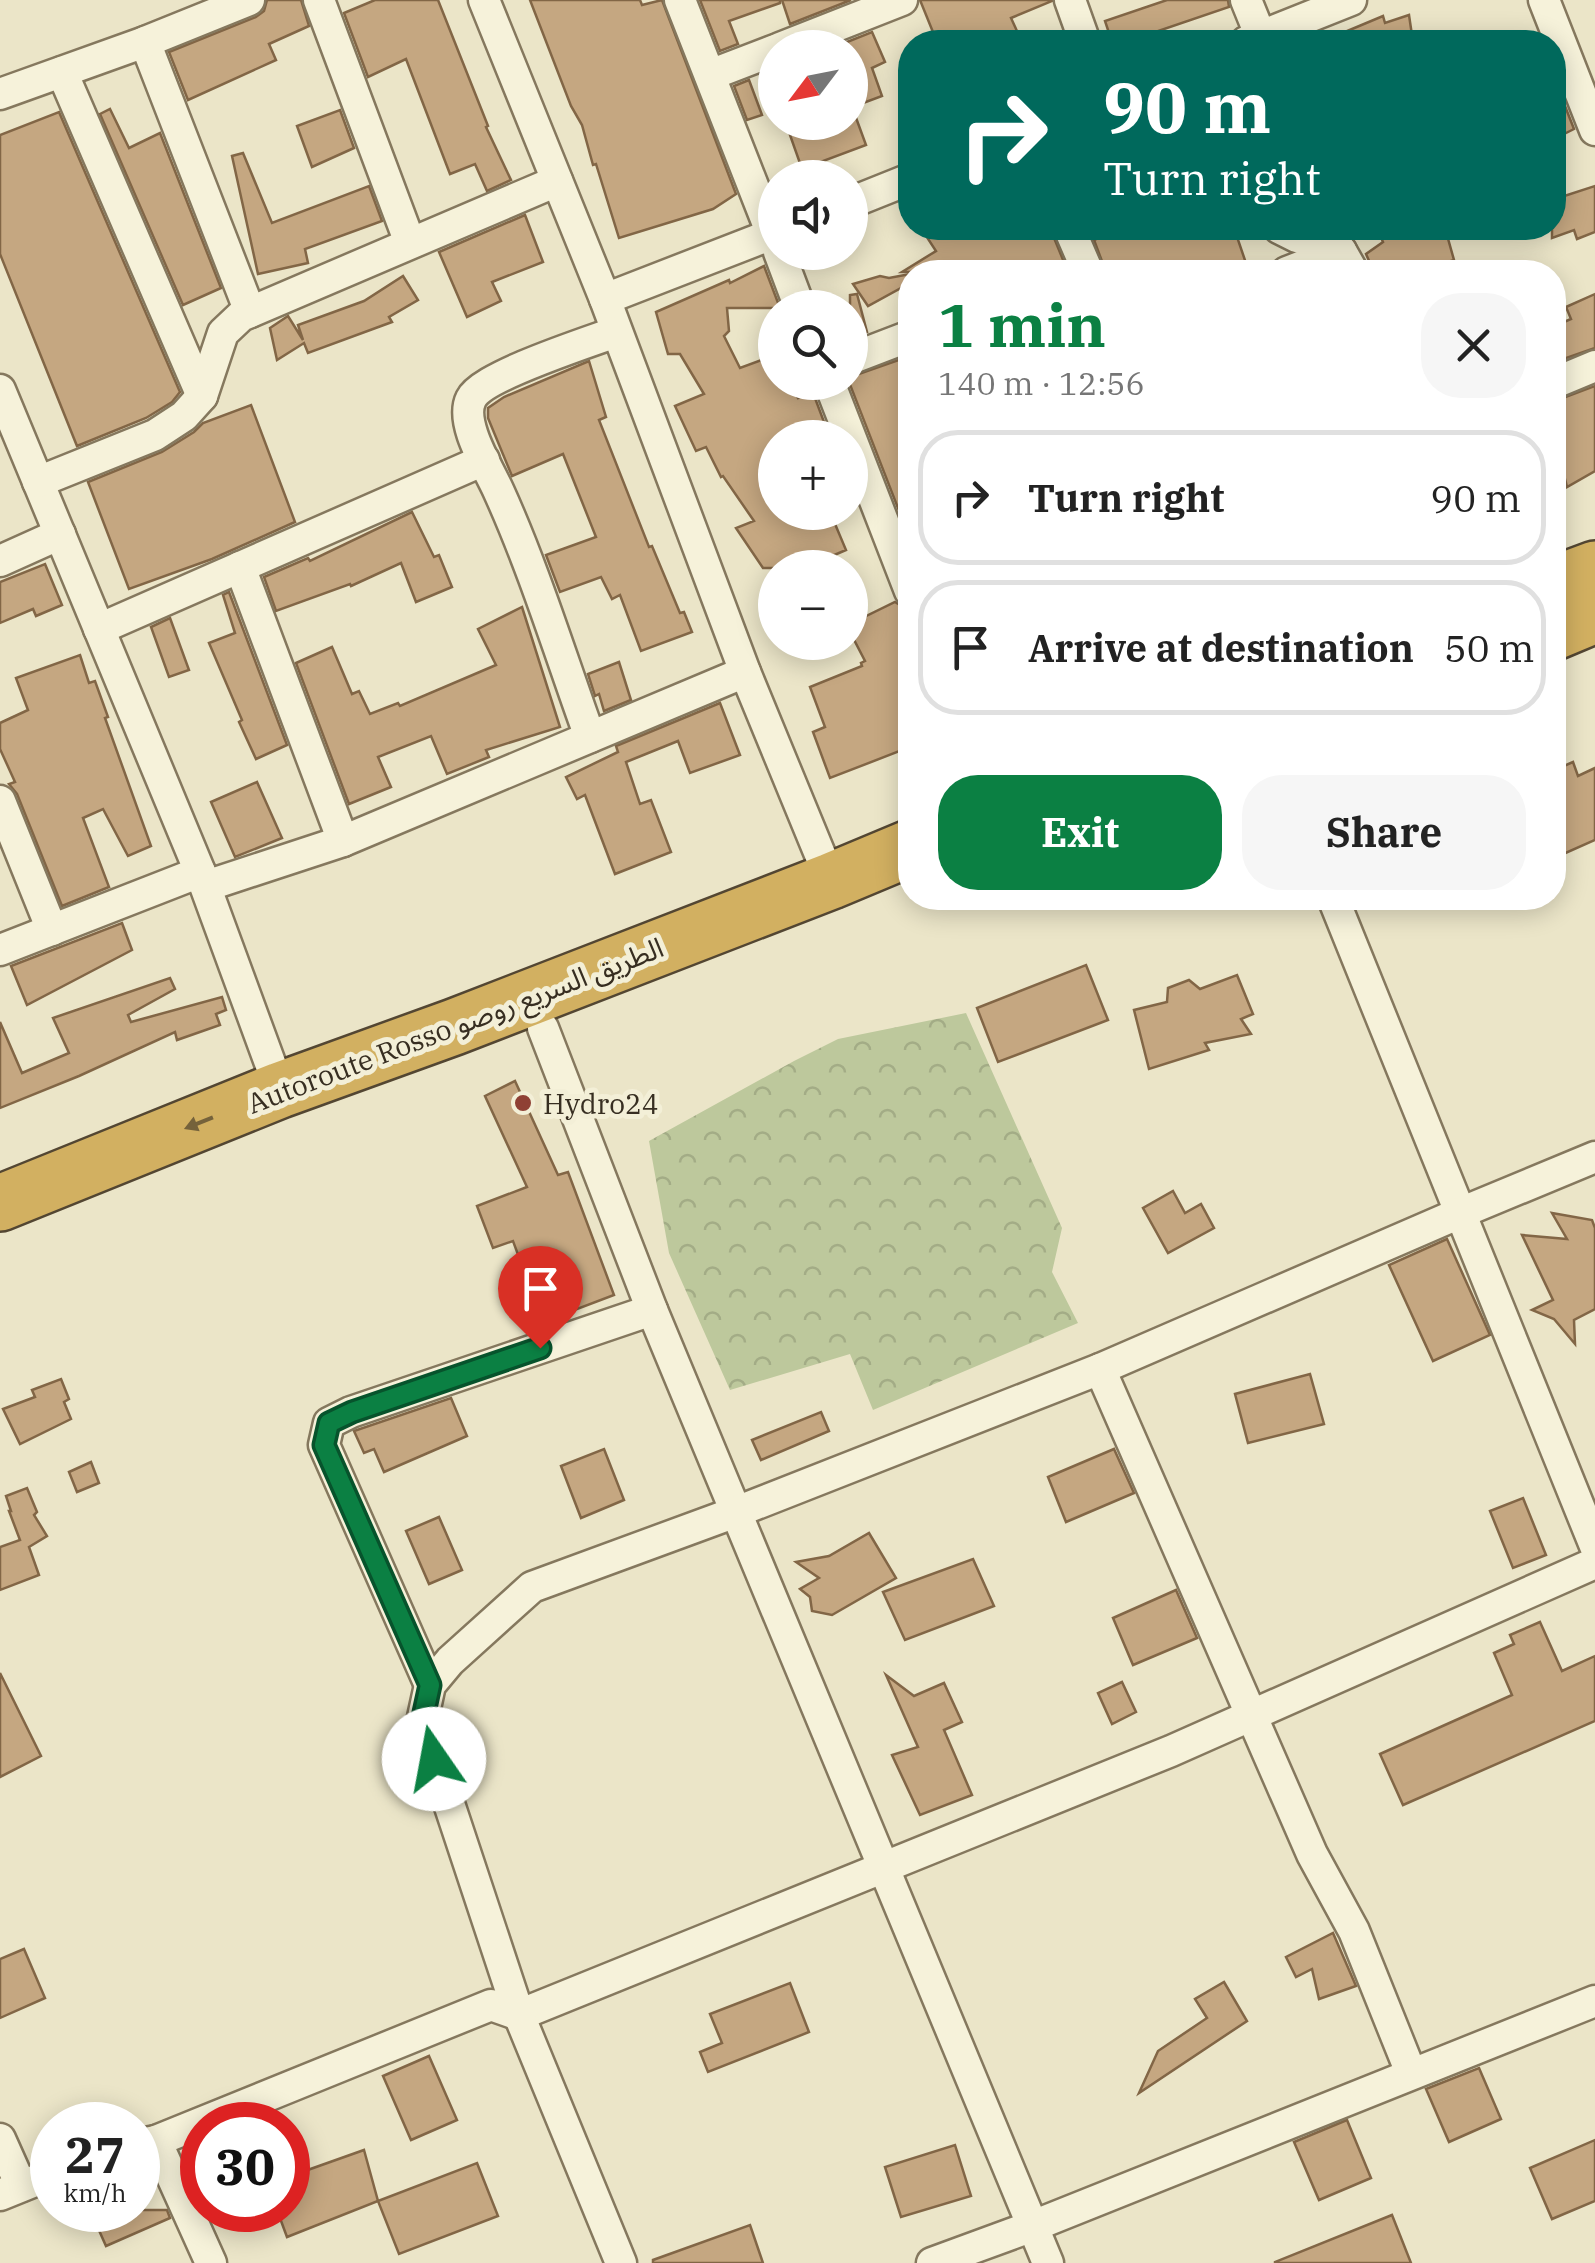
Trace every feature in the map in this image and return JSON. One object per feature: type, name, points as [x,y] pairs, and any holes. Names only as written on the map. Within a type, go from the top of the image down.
[{"type":"highway","points":[[1566,580],[1595,569]]},
{"type":"highway","points":[[1566,627],[1595,616]]},
{"type":"highway","name":"Autoroute Rosso الطريق السريع روصو","points":[[0,1203],[280,1090],[472,1020],[898,853]]},
{"type":"highway","name":"Autoroute Rosso الطريق السريع روصو","points":[[0,1240],[898,892]]},
{"type":"street","points":[[0,94],[250,0]]},
{"type":"street","points":[[318,0],[410,243]]},
{"type":"street","points":[[484,0],[605,299],[745,672],[830,881]]},
{"type":"street","points":[[680,0],[758,197]]},
{"type":"street","points":[[824,30],[902,0]]},
{"type":"street","points":[[1070,0],[1081,30]]},
{"type":"street","points":[[1246,0],[1252,30]]},
{"type":"street","points":[[1278,30],[1352,0]]},
{"type":"street","points":[[1544,0],[1551,30]]},
{"type":"street","points":[[145,42],[250,312]]},
{"type":"street","points":[[710,75],[758,56]]},
{"type":"street","points":[[62,72],[202,396]]},
{"type":"street","points":[[1566,94],[1595,130]]},
{"type":"street","points":[[38,482],[155,434],[184,416],[202,396],[223,333],[242,316],[557,181]]},
{"type":"street","points":[[868,196],[898,183]]},
{"type":"street","points":[[1302,240],[1343,260]]},
{"type":"street","points":[[605,299],[758,246]]},
{"type":"street","points":[[590,737],[508,512],[470,429],[468,413],[472,397],[493,380],[616,332]]},
{"type":"street","points":[[868,351],[898,340]]},
{"type":"street","points":[[1566,378],[1595,366]]},
{"type":"street","points":[[0,390],[203,879],[280,1090]]},
{"type":"street","points":[[837,400],[898,559]]},
{"type":"street","points":[[100,630],[484,460]]},
{"type":"street","points":[[0,561],[60,534]]},
{"type":"street","points":[[240,568],[343,841]]},
{"type":"street","points":[[0,950],[203,879],[343,841],[745,672]]},
{"type":"street","points":[[0,802],[52,930]]},
{"type":"street","points":[[1337,910],[1595,1546]]},
{"type":"street","points":[[544,1028],[652,1310],[1048,2263]]},
{"type":"street","points":[[621,2263],[519,2015],[422,1722],[430,1685],[450,1661],[532,1587],[736,1512],[1100,1369],[1595,1158]]},
{"type":"street","points":[[430,1685],[324,1445],[329,1423],[652,1310]]},
{"type":"street","points":[[1100,1369],[1312,1854],[1354,1930],[1411,2074]]},
{"type":"street","points":[[160,2137],[491,2005],[519,2015],[1153,1758],[1595,1562]]},
{"type":"street","points":[[932,2263],[1595,2001]]},
{"type":"street","points":[[0,2139],[11,2191]]},
{"type":"street","points":[[160,2167],[211,2263]]},
{"type":"green space","points":[[966,1013],[1062,1228],[1052,1272],[1078,1323],[873,1410],[850,1354],[730,1390],[669,1253],[649,1141],[838,1039]]},
{"type":"building","points":[[267,0],[301,0],[309,26],[269,44],[276,60],[188,100],[169,52],[256,17],[264,11]]},
{"type":"building","points":[[375,0],[438,0],[486,127],[511,180],[487,191],[475,164],[450,174],[406,59],[368,77],[344,13]]},
{"type":"building","points":[[530,0],[640,0],[642,5],[662,0],[736,194],[713,209],[619,238],[582,125]]},
{"type":"building","points":[[700,0],[780,3],[729,21],[738,44],[720,51]]},
{"type":"building","points":[[782,0],[851,0],[790,24]]},
{"type":"building","points":[[920,0],[1052,0],[1011,18],[1016,30],[932,30]]},
{"type":"building","points":[[1167,0],[1228,0],[1229,7],[1161,30],[1108,30],[1105,21]]},
{"type":"building","points":[[1409,15],[1411,30],[1350,30],[1383,16],[1385,23]]},
{"type":"building","points":[[872,32],[885,62],[872,68],[882,96],[868,101],[868,34]]},
{"type":"building","points":[[749,80],[758,116],[747,120],[734,86]]},
{"type":"building","points":[[110,109],[129,148],[160,133],[221,288],[183,305],[100,114]]},
{"type":"building","points":[[1566,109],[1574,129],[1566,133]]},
{"type":"building","points":[[340,110],[354,148],[312,167],[297,126]]},
{"type":"building","points":[[59,112],[180,392],[172,402],[146,418],[77,446],[0,254],[0,135]]},
{"type":"building","points":[[792,140],[864,140],[866,145],[826,160],[799,160]]},
{"type":"building","points":[[243,153],[272,223],[369,186],[382,221],[305,249],[308,263],[258,274],[232,156]]},
{"type":"building","points":[[1595,186],[1595,232],[1577,239],[1574,230],[1566,233],[1566,195]]},
{"type":"building","points":[[525,215],[543,262],[492,282],[501,301],[467,317],[439,252]]},
{"type":"building","points":[[929,240],[1055,240],[1063,260],[921,260],[936,251]]},
{"type":"building","points":[[1094,240],[1238,240],[1245,260],[1102,260]]},
{"type":"building","points":[[1448,240],[1454,260],[1369,260],[1366,254],[1383,242]]},
{"type":"building","points":[[758,269],[766,270],[773,290],[758,290],[758,308],[727,308],[729,331],[724,336],[740,368],[758,361],[758,400],[816,400],[823,420],[758,420],[758,530],[838,530],[846,550],[758,550],[758,561],[736,528],[754,521],[721,477],[706,447],[696,451],[675,406],[704,394],[680,354],[668,354],[656,312],[729,280],[730,283]]},
{"type":"building","points":[[403,276],[418,300],[389,317],[392,322],[308,353],[304,343],[277,360],[270,328],[288,316],[303,340],[298,325],[364,301]]},
{"type":"building","points":[[880,276],[898,276],[898,290],[868,306],[868,290],[857,290],[853,284]]},
{"type":"building","points":[[1595,294],[1595,348],[1566,358],[1566,321],[1571,319],[1566,307]]},
{"type":"building","points":[[898,360],[898,508],[868,431],[868,420],[864,420],[856,400],[868,400],[868,371]]},
{"type":"building","points":[[589,361],[606,417],[599,420],[649,547],[652,546],[692,632],[641,651],[620,595],[612,599],[601,577],[560,592],[546,555],[596,537],[563,454],[512,476],[488,418],[488,408],[504,397]]},
{"type":"building","points":[[1595,386],[1595,471],[1567,487],[1566,483],[1566,397]]},
{"type":"building","points":[[251,405],[295,522],[212,559],[129,589],[88,482],[162,452],[203,423]]},
{"type":"building","points":[[412,512],[434,557],[439,555],[452,587],[416,602],[401,563],[351,586],[276,611],[264,577],[308,558],[310,561]]},
{"type":"building","points":[[45,564],[62,605],[36,616],[33,609],[0,623],[0,582]]},
{"type":"building","points":[[229,592],[287,745],[256,759],[209,643],[235,633],[223,595]]},
{"type":"building","points":[[895,602],[898,752],[830,778],[813,732],[825,727],[810,687],[862,666],[868,615]]},
{"type":"building","points":[[522,607],[560,727],[486,750],[489,757],[447,774],[431,736],[378,757],[391,787],[349,804],[296,663],[332,647],[352,694],[359,691],[370,714],[398,703],[400,706],[496,665],[478,629]]},
{"type":"building","points":[[170,618],[189,670],[169,677],[151,627]]},
{"type":"building","points":[[80,655],[89,683],[95,681],[151,846],[128,856],[103,809],[83,818],[109,887],[62,906],[17,794],[9,784],[15,782],[0,749],[0,723],[28,710],[16,678]]},
{"type":"building","points":[[619,662],[631,700],[604,711],[588,674]]},
{"type":"building","points":[[720,703],[740,755],[690,773],[678,741],[626,762],[640,804],[651,800],[671,852],[615,874],[585,795],[577,799],[566,777],[618,752],[616,746]]},
{"type":"building","points":[[1573,762],[1578,776],[1595,768],[1595,840],[1566,853],[1566,765]]},
{"type":"building","points":[[257,782],[282,838],[235,857],[211,802]]},
{"type":"building","points":[[122,923],[132,950],[27,1005],[11,966]]},
{"type":"building","points":[[1086,965],[1108,1020],[998,1062],[977,1008]]},
{"type":"building","points":[[1237,975],[1253,1014],[1241,1019],[1251,1034],[1205,1043],[1209,1050],[1149,1069],[1134,1010],[1167,1002],[1168,988],[1189,980],[1200,989]]},
{"type":"building","points":[[170,978],[175,989],[128,1015],[131,1022],[222,997],[226,1010],[216,1014],[220,1025],[177,1040],[175,1032],[0,1108],[0,1022],[22,1073],[69,1053],[53,1018]]},
{"type":"building","points":[[515,1081],[558,1175],[568,1172],[614,1295],[543,1322],[513,1241],[493,1248],[477,1206],[527,1187],[485,1096]]},
{"type":"building","points":[[1173,1191],[1185,1213],[1201,1204],[1214,1228],[1168,1253],[1143,1208]]},
{"type":"building","points":[[1552,1213],[1592,1220],[1595,1228],[1595,1309],[1574,1320],[1575,1344],[1554,1319],[1532,1310],[1553,1300],[1522,1235],[1567,1239]]},
{"type":"building","points":[[1447,1239],[1490,1335],[1433,1361],[1389,1265]]},
{"type":"building","points":[[1310,1374],[1324,1424],[1248,1443],[1235,1394]]},
{"type":"building","points":[[61,1379],[71,1419],[20,1444],[3,1409],[35,1397],[32,1390]]},
{"type":"building","points":[[451,1398],[467,1436],[384,1472],[374,1449],[364,1453],[354,1431]]},
{"type":"building","points":[[821,1412],[829,1431],[761,1460],[752,1440]]},
{"type":"building","points":[[604,1449],[624,1500],[581,1518],[561,1466]]},
{"type":"building","points":[[1114,1449],[1134,1493],[1066,1522],[1048,1477]]},
{"type":"building","points":[[91,1462],[99,1483],[77,1492],[69,1472]]},
{"type":"building","points":[[27,1488],[37,1512],[34,1515],[47,1536],[29,1547],[39,1575],[0,1590],[0,1547],[20,1540],[6,1496]]},
{"type":"building","points":[[1523,1498],[1546,1555],[1513,1568],[1490,1511]]},
{"type":"building","points":[[439,1517],[462,1570],[429,1584],[406,1531]]},
{"type":"building","points":[[869,1533],[896,1578],[832,1615],[812,1611],[810,1597],[800,1589],[819,1578],[796,1562],[829,1556]]},
{"type":"building","points":[[973,1559],[994,1606],[905,1640],[883,1592]]},
{"type":"building","points":[[1176,1590],[1197,1638],[1133,1665],[1113,1618]]},
{"type":"building","points":[[1540,1622],[1562,1671],[1595,1656],[1595,1721],[1403,1805],[1380,1754],[1512,1695],[1494,1653],[1514,1644],[1510,1635]]},
{"type":"building","points":[[0,1673],[41,1756],[0,1777]]},
{"type":"building","points":[[886,1675],[914,1696],[944,1683],[962,1722],[944,1730],[972,1795],[920,1815],[892,1755],[918,1747]]},
{"type":"building","points":[[1122,1682],[1136,1712],[1112,1724],[1098,1693]]},
{"type":"building","points":[[1333,1933],[1356,1986],[1319,1999],[1312,1969],[1296,1977],[1286,1957]]},
{"type":"building","points":[[24,1949],[45,1998],[0,2018],[0,1959]]},
{"type":"building","points":[[1224,1982],[1247,2021],[1139,2093],[1158,2051],[1207,2018],[1195,1999]]},
{"type":"building","points":[[790,1983],[809,2032],[708,2072],[700,2052],[722,2043],[710,2014]]},
{"type":"building","points":[[429,2056],[457,2120],[411,2140],[383,2076]]},
{"type":"building","points":[[1479,2068],[1501,2119],[1449,2142],[1426,2089]]},
{"type":"building","points":[[1347,2120],[1371,2178],[1319,2200],[1294,2142]]},
{"type":"building","points":[[1595,2140],[1595,2201],[1552,2219],[1530,2168]]},
{"type":"building","points":[[955,2145],[971,2196],[901,2217],[885,2167]]},
{"type":"building","points":[[364,2150],[378,2201],[310,2228],[310,2169]]},
{"type":"building","points":[[477,2163],[498,2216],[399,2254],[378,2201]]},
{"type":"building","points":[[160,2210],[167,2210],[170,2218],[160,2222]]},
{"type":"building","points":[[1392,2215],[1411,2263],[1275,2263],[1275,2262]]},
{"type":"building","points":[[750,2225],[763,2263],[653,2263],[653,2260]]},
{"type":"building","points":[[100,2232],[138,2232],[106,2246]]},
{"type":"place","name":"Hydro24","points":[[523,1103]]},
{"type":"route","points":[[434,1759],[422,1722],[430,1685],[324,1445],[329,1423],[540,1348]]}]
